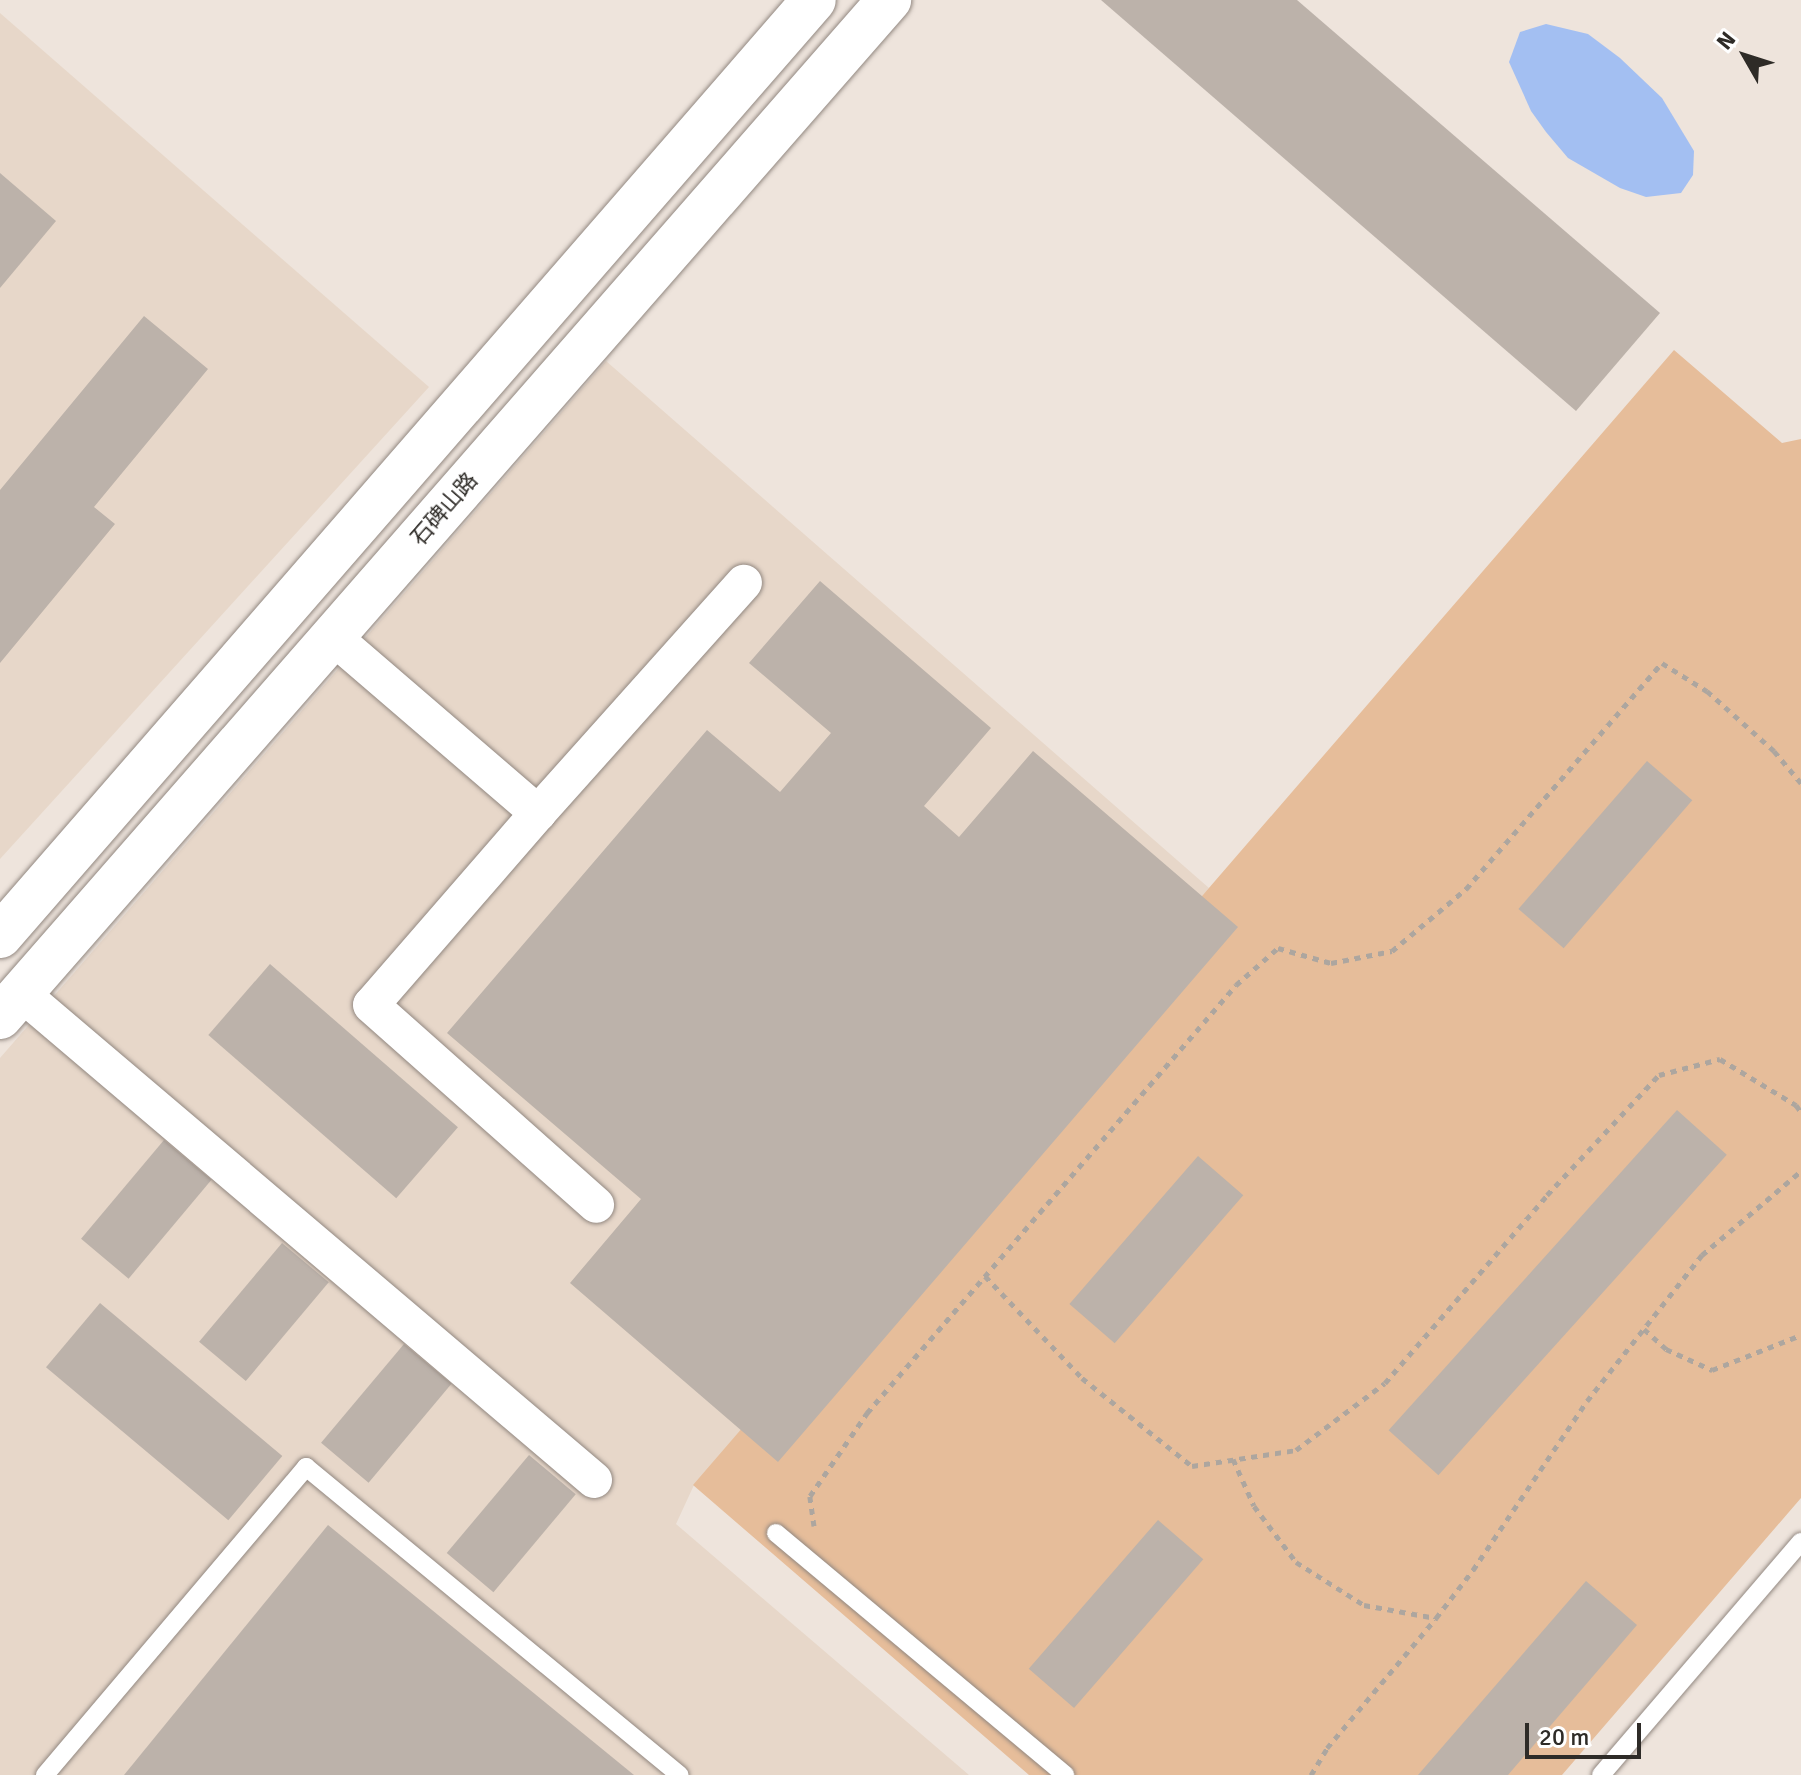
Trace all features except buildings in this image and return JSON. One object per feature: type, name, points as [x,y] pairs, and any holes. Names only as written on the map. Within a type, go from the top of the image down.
[{"type":"street","points":[[0,936],[814,0]]},
{"type":"street","name":"石碑山路","points":[[10,1005],[889,0]]},
{"type":"street","points":[[596,1205],[371,1005],[744,583]]},
{"type":"street","points":[[332,636],[538,813]]},
{"type":"street","points":[[10,1005],[594,1480]]},
{"type":"lane","points":[[45,1775],[306,1467],[680,1775]]},
{"type":"lane","points":[[776,1533],[1065,1775]]},
{"type":"lane","points":[[1601,1775],[1801,1542]]},
{"type":"path","points":[[815,1540],[810,1496],[867,1413],[1236,985],[1278,948],[1331,963],[1392,951],[1466,889],[1662,663],[1707,691],[1774,751],[1801,783]]},
{"type":"path","points":[[985,1276],[1082,1378],[1192,1466],[1296,1450],[1385,1383],[1547,1195],[1659,1075],[1720,1059],[1796,1105],[1801,1112]]},
{"type":"path","points":[[1311,1775],[1327,1748],[1473,1570],[1587,1401],[1702,1255],[1801,1171]]},
{"type":"path","points":[[1644,1329],[1666,1349],[1712,1370],[1782,1346],[1801,1335]]},
{"type":"path","points":[[1233,1459],[1254,1506],[1296,1562],[1364,1605],[1436,1618]]},
{"type":"shaded area","points":[[0,13],[429,387],[0,859]]},
{"type":"shaded area","points":[[1674,350],[1782,443],[1801,439],[1801,1498],[1562,1775],[1029,1775],[693,1485]]},
{"type":"shaded area","points":[[606,361],[1209,888],[694,1485],[676,1524],[969,1775],[0,1775],[0,1058]]},
{"type":"water","points":[[1546,24],[1588,34],[1620,58],[1662,98],[1694,151],[1693,175],[1681,193],[1646,197],[1620,188],[1568,158],[1546,132],[1531,111],[1509,62],[1520,32]]}]
